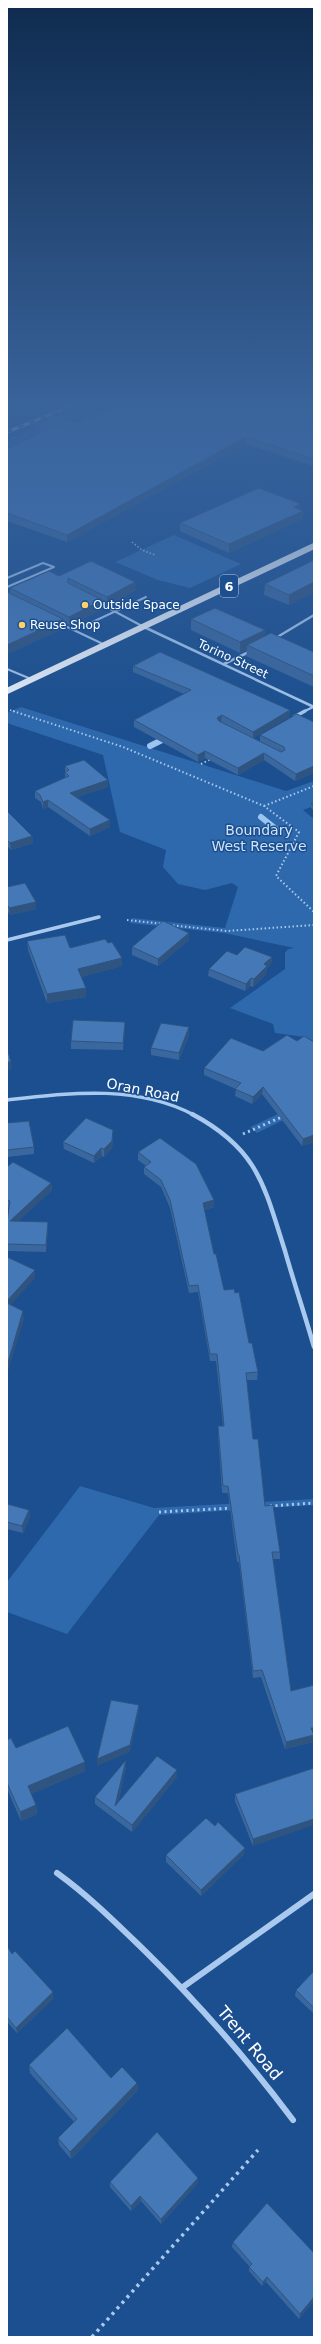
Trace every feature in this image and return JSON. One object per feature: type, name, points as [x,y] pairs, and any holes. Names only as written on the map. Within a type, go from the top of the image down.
[{"type":"main road","name":"6","points":[[7,691],[314,546]]},
{"type":"street","points":[[271,641],[314,615]]},
{"type":"street","name":"Torino Street","points":[[144,627],[314,707]]},
{"type":"street","points":[[224,664],[253,650]]},
{"type":"street","points":[[293,718],[314,707]]},
{"type":"street","points":[[7,940],[99,917]]},
{"type":"street","name":"Oran Road","points":[[7,1100],[91,1092],[120,1094],[152,1100],[197,1115],[210,1122],[231,1139],[260,1176],[266,1191],[314,1347]]},
{"type":"street","name":"Trent Road","points":[[57,1873],[84,1891],[182,1987],[262,2077],[293,2120]]},
{"type":"street","points":[[182,1987],[314,1894]]},
{"type":"lane","points":[[7,578],[43,563],[54,567],[7,587]]},
{"type":"lane","points":[[86,625],[146,597]]},
{"type":"lane","points":[[98,602],[144,627]]},
{"type":"lane","points":[[56,622],[105,644]]},
{"type":"lane","points":[[7,669],[31,679]]},
{"type":"path","points":[[132,542],[142,550],[155,555]]},
{"type":"path","points":[[10,710],[123,747],[264,806],[299,832],[276,876],[314,912]]},
{"type":"path","points":[[201,764],[215,757]]},
{"type":"path","points":[[264,806],[314,786]]},
{"type":"path","points":[[126,920],[227,931],[314,925]]},
{"type":"path","points":[[231,1139],[288,1115]]},
{"type":"path","points":[[268,1506],[314,1503]]},
{"type":"path","points":[[159,1512],[237,1507]]},
{"type":"path","points":[[92,2337],[258,2150]]},
{"type":"green space","points":[[174,535],[241,564],[190,588],[158,580],[115,562]]},
{"type":"green space","name":"Boundary West Reserve","points":[[21,707],[286,791],[314,781],[314,806],[303,810],[314,819],[314,1044],[304,1037],[275,1033],[273,1024],[230,1008],[285,969],[285,953],[288,949],[294,948],[224,933],[130,923],[132,918],[225,928],[238,887],[232,883],[205,890],[178,884],[163,867],[166,850],[120,832],[103,755],[7,723],[7,713]]},
{"type":"green space","points":[[314,1097],[314,1105],[257,1133],[250,1127]]},
{"type":"green space","points":[[80,1486],[154,1508],[314,1499],[314,1505],[159,1515],[67,1634],[7,1612],[7,1582]]},
{"type":"building","points":[[14,515],[103,515],[67,535]]},
{"type":"building","points":[[197,515],[293,515],[229,544],[180,523]]},
{"type":"building","points":[[314,560],[314,582],[289,595],[265,584]]},
{"type":"building","points":[[91,561],[135,582],[107,597],[68,578],[68,583],[102,600],[69,617],[10,588],[49,571],[59,576]]},
{"type":"building","points":[[7,592],[63,619],[7,645]]},
{"type":"building","points":[[215,608],[265,630],[240,642],[191,619]]},
{"type":"building","points":[[271,633],[314,652],[314,676],[247,645]]},
{"type":"building","points":[[160,652],[290,710],[253,732],[222,715],[217,718],[219,721],[281,752],[285,750],[284,747],[260,735],[297,714],[314,722],[314,766],[296,774],[264,753],[238,768],[205,751],[198,755],[134,720],[191,690],[133,666]]},
{"type":"building","points":[[84,760],[108,780],[70,793],[110,820],[90,829],[48,800],[43,802],[40,795],[35,791],[69,776],[65,772],[69,770],[65,766]]},
{"type":"building","points":[[7,811],[32,836],[10,843],[7,840]]},
{"type":"building","points":[[25,883],[36,902],[9,908],[7,904],[7,887]]},
{"type":"building","points":[[163,921],[189,933],[158,959],[132,947]]},
{"type":"building","points":[[65,935],[70,948],[105,939],[108,943],[112,942],[122,958],[78,969],[86,988],[47,994],[27,941]]},
{"type":"building","points":[[245,947],[272,957],[264,964],[267,966],[254,979],[251,978],[246,984],[209,969],[227,951],[237,955]]},
{"type":"building","points":[[73,1020],[125,1022],[123,1043],[71,1041]]},
{"type":"building","points":[[161,1023],[189,1027],[179,1053],[151,1048]]},
{"type":"building","points":[[287,1035],[297,1041],[304,1036],[314,1042],[314,1135],[303,1139],[263,1087],[253,1097],[235,1089],[241,1083],[204,1068],[231,1038],[263,1051]]},
{"type":"building","points":[[7,1048],[11,1062],[7,1062]]},
{"type":"building","points":[[86,1118],[113,1130],[112,1141],[104,1149],[101,1148],[94,1156],[63,1142]]},
{"type":"building","points":[[29,1121],[34,1147],[7,1150],[7,1123]]},
{"type":"building","points":[[160,1138],[196,1164],[214,1200],[203,1203],[214,1254],[216,1254],[224,1290],[234,1289],[235,1293],[239,1292],[249,1343],[252,1343],[258,1372],[246,1373],[253,1439],[258,1439],[265,1506],[273,1505],[280,1552],[272,1552],[291,1691],[314,1685],[314,1728],[311,1728],[314,1735],[286,1742],[262,1670],[253,1671],[239,1555],[228,1486],[223,1486],[218,1426],[224,1426],[217,1354],[210,1354],[198,1285],[189,1286],[170,1200],[161,1180],[144,1167],[151,1162],[138,1152]]},
{"type":"building","points":[[13,1162],[51,1183],[10,1221],[48,1222],[46,1245],[7,1244],[7,1221],[10,1201],[7,1200],[7,1167]]},
{"type":"building","points":[[7,1257],[35,1270],[7,1301]]},
{"type":"building","points":[[7,1303],[23,1311],[7,1366]]},
{"type":"building","points":[[7,1504],[29,1510],[22,1526],[7,1522]]},
{"type":"building","points":[[111,1700],[139,1705],[130,1745],[97,1759]]},
{"type":"building","points":[[68,1726],[85,1762],[28,1786],[36,1805],[20,1812],[7,1783],[7,1740],[11,1738],[16,1748]]},
{"type":"building","points":[[157,1756],[177,1770],[132,1825],[95,1797],[126,1760],[115,1806]]},
{"type":"building","points":[[314,1768],[314,1819],[253,1839],[235,1794]]},
{"type":"building","points":[[206,1818],[215,1826],[218,1822],[245,1848],[201,1890],[166,1855]]},
{"type":"building","points":[[7,1946],[12,1954],[15,1951],[53,1992],[16,2028],[7,2017]]},
{"type":"building","points":[[314,1971],[314,2008],[296,1990]]},
{"type":"building","points":[[67,2028],[111,2078],[122,2067],[137,2083],[70,2152],[58,2138],[77,2119],[29,2065]]},
{"type":"building","points":[[157,2132],[198,2178],[161,2219],[140,2196],[131,2206],[110,2182]]},
{"type":"building","points":[[267,2203],[314,2253],[314,2297],[300,2314],[267,2277],[263,2282],[249,2267],[252,2264],[233,2242]]},
{"type":"waterway","points":[[150,746],[168,737]]},
{"type":"waterway","points":[[261,817],[276,829]]},
{"type":"place","name":"Outside Space","points":[[85,605]]},
{"type":"place","name":"Reuse Shop","points":[[22,625]]}]
